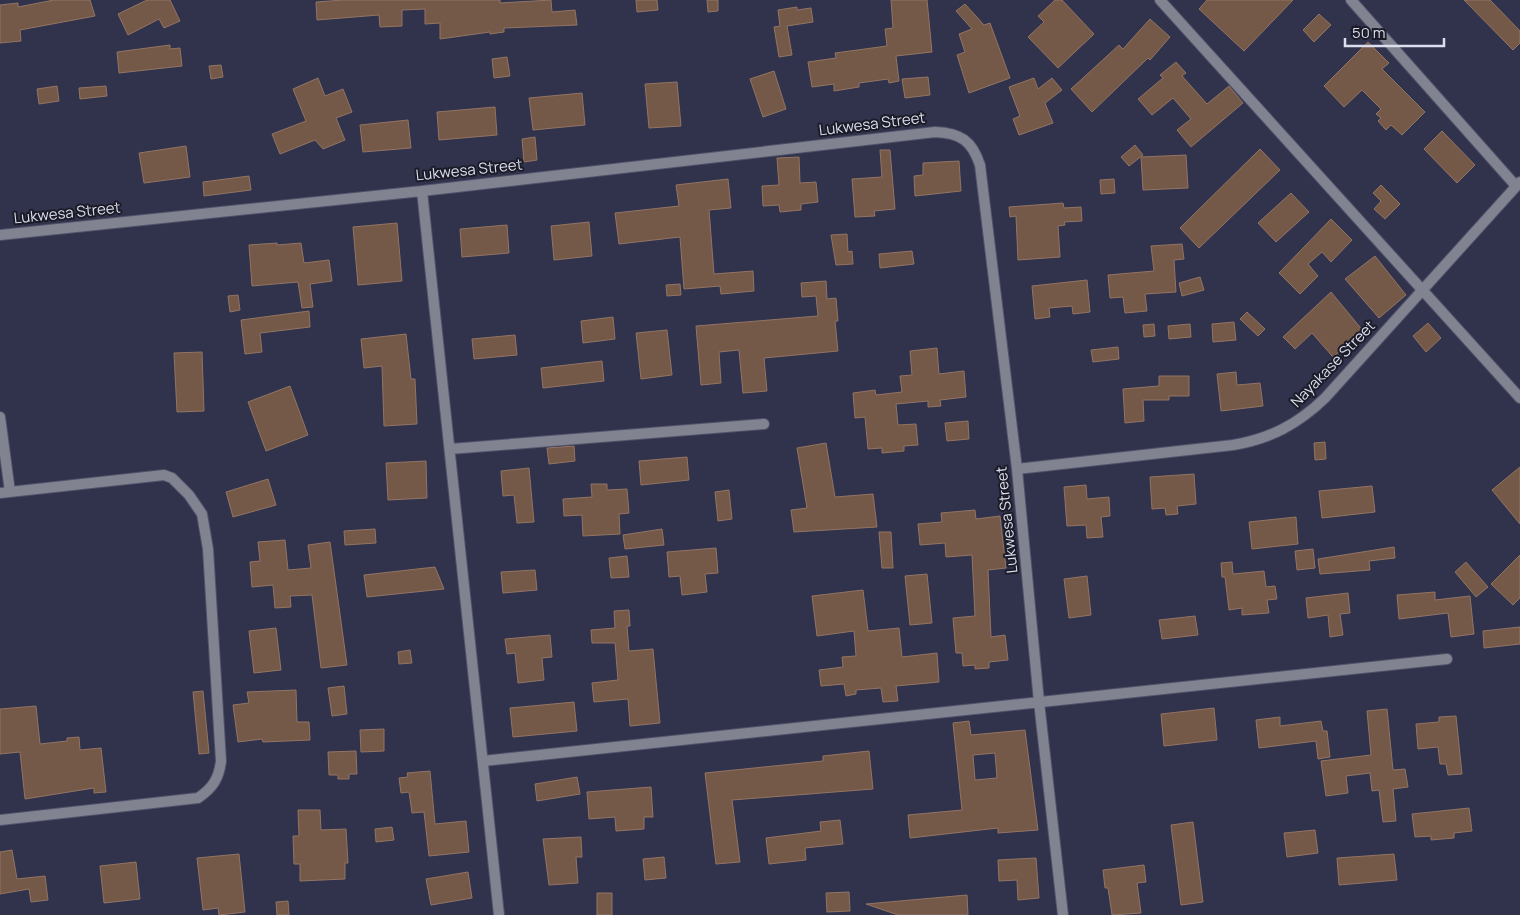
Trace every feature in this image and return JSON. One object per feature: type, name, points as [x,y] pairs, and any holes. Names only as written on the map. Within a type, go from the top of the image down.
[{"type":"street","points":[[1160,0],[1520,398]]},
{"type":"street","points":[[1351,0],[1518,184]]},
{"type":"street","name":"Lukwesa Street","points":[[0,235],[422,191],[935,132],[948,132],[966,140],[975,150],[980,165],[1017,469],[1039,702],[1063,915]]},
{"type":"street","name":"Nayakase Street","points":[[1017,469],[1233,445],[1265,438],[1295,424],[1311,411],[1424,290],[1518,184]]},
{"type":"street","points":[[422,191],[499,915]]},
{"type":"street","points":[[0,417],[5,493],[164,475],[172,478],[189,494],[202,514],[208,549],[221,760],[219,774],[214,784],[198,798],[0,820]]},
{"type":"street","points":[[450,450],[764,424]]},
{"type":"street","points":[[483,761],[1447,658]]},
{"type":"building","points":[[54,0],[90,0],[95,16],[20,30],[21,41],[0,43],[0,5],[18,3],[18,7]]},
{"type":"building","points":[[147,0],[170,0],[180,21],[164,28],[159,19],[128,35],[118,14]]},
{"type":"building","points":[[343,0],[500,0],[500,3],[551,0],[552,12],[575,10],[577,25],[504,28],[504,32],[490,34],[490,32],[440,39],[440,23],[425,24],[425,9],[402,10],[402,26],[380,27],[379,15],[317,20],[316,2]]},
{"type":"building","points":[[636,0],[657,0],[658,10],[637,12]]},
{"type":"building","points":[[707,0],[718,0],[718,11],[708,12]]},
{"type":"building","points":[[891,0],[927,0],[932,52],[896,56],[899,81],[889,83],[888,79],[859,83],[859,87],[834,91],[834,84],[812,87],[808,62],[836,58],[835,53],[887,46],[885,29],[893,28]]},
{"type":"building","points":[[1055,0],[1062,0],[1094,34],[1058,68],[1028,37],[1044,22],[1038,16]]},
{"type":"building","points":[[1207,0],[1293,0],[1244,51],[1199,9]]},
{"type":"building","points":[[1464,0],[1490,0],[1520,31],[1520,43],[1513,50]]},
{"type":"building","points":[[965,4],[984,25],[990,23],[1010,78],[969,93],[957,55],[965,52],[959,34],[972,29],[956,11]]},
{"type":"building","points":[[797,7],[797,10],[811,8],[813,22],[787,26],[792,55],[779,57],[774,27],[780,26],[778,10]]},
{"type":"building","points":[[1319,14],[1331,25],[1314,42],[1303,30]]},
{"type":"building","points":[[1150,19],[1170,37],[1150,60],[1148,58],[1092,112],[1071,89],[1119,45],[1123,49]]},
{"type":"building","points":[[1368,42],[1389,63],[1382,69],[1425,112],[1402,135],[1391,125],[1386,130],[1378,121],[1381,118],[1376,114],[1381,109],[1362,90],[1344,107],[1324,86]]},
{"type":"building","points":[[170,45],[170,49],[180,48],[182,66],[119,73],[117,52]]},
{"type":"building","points":[[507,57],[510,76],[494,78],[492,59]]},
{"type":"building","points":[[1176,62],[1186,73],[1182,76],[1207,104],[1229,86],[1243,103],[1191,147],[1177,130],[1191,119],[1173,98],[1152,115],[1138,99],[1163,78],[1160,75]]},
{"type":"building","points":[[221,65],[223,77],[211,79],[209,66]]},
{"type":"building","points":[[774,71],[786,109],[763,117],[750,79]]},
{"type":"building","points":[[928,77],[930,95],[905,98],[902,79]]},
{"type":"building","points":[[318,78],[325,96],[343,89],[352,112],[336,118],[345,140],[323,149],[315,140],[280,154],[272,134],[306,121],[293,89]]},
{"type":"building","points":[[1034,78],[1038,89],[1052,78],[1062,90],[1045,103],[1053,123],[1019,135],[1013,119],[1020,116],[1009,87]]},
{"type":"building","points":[[677,82],[681,126],[649,128],[645,84]]},
{"type":"building","points":[[57,86],[59,101],[39,104],[37,89]]},
{"type":"building","points":[[106,86],[107,96],[80,99],[79,88]]},
{"type":"building","points":[[582,93],[585,125],[533,130],[529,98]]},
{"type":"building","points":[[495,107],[497,135],[439,140],[437,112]]},
{"type":"building","points":[[408,120],[411,148],[363,152],[360,125]]},
{"type":"building","points":[[1442,131],[1475,165],[1457,183],[1424,149]]},
{"type":"building","points":[[535,137],[537,160],[524,162],[522,139]]},
{"type":"building","points":[[1135,145],[1143,155],[1129,166],[1121,157]]},
{"type":"building","points":[[186,146],[190,177],[144,183],[139,153]]},
{"type":"building","points":[[1260,149],[1280,170],[1199,248],[1180,228]]},
{"type":"building","points":[[880,150],[890,150],[895,209],[874,211],[875,216],[855,217],[852,179],[882,177]]},
{"type":"building","points":[[1186,155],[1188,188],[1143,190],[1141,157]]},
{"type":"building","points":[[799,157],[800,183],[816,182],[818,202],[801,204],[801,210],[780,212],[779,205],[763,206],[762,186],[779,185],[777,158]]},
{"type":"building","points":[[959,161],[961,191],[915,196],[914,176],[923,175],[923,163]]},
{"type":"building","points":[[249,176],[251,190],[204,196],[203,182]]},
{"type":"building","points":[[728,179],[731,208],[709,210],[714,274],[753,271],[754,291],[721,294],[720,286],[684,289],[680,237],[619,244],[615,213],[679,206],[676,185]]},
{"type":"building","points":[[1114,179],[1115,193],[1101,194],[1100,180]]},
{"type":"building","points":[[1381,185],[1400,204],[1385,219],[1374,209],[1381,201],[1373,193]]},
{"type":"building","points":[[1291,193],[1309,212],[1276,242],[1258,223]]},
{"type":"building","points":[[1063,203],[1064,208],[1081,207],[1082,221],[1064,222],[1065,225],[1058,226],[1060,257],[1018,260],[1016,216],[1010,217],[1009,207]]},
{"type":"building","points":[[1331,219],[1352,240],[1331,262],[1322,252],[1308,264],[1318,276],[1300,294],[1279,273]]},
{"type":"building","points":[[589,222],[592,256],[554,260],[551,226]]},
{"type":"building","points":[[397,223],[402,281],[358,285],[353,227]]},
{"type":"building","points":[[507,225],[509,253],[462,257],[460,229]]},
{"type":"building","points":[[847,234],[848,252],[852,251],[853,264],[836,265],[831,235]]},
{"type":"building","points":[[277,243],[277,245],[301,243],[304,263],[329,260],[332,281],[310,284],[313,307],[302,308],[298,282],[252,286],[249,245]]},
{"type":"building","points":[[1182,244],[1184,259],[1174,260],[1176,292],[1145,294],[1147,311],[1125,313],[1123,297],[1110,298],[1108,275],[1154,271],[1151,246]]},
{"type":"building","points":[[912,251],[914,264],[880,268],[879,254]]},
{"type":"building","points":[[1375,256],[1406,295],[1379,318],[1345,279]]},
{"type":"building","points":[[1200,277],[1204,290],[1182,296],[1179,283]]},
{"type":"building","points":[[1087,280],[1090,312],[1073,314],[1072,306],[1049,308],[1050,317],[1035,319],[1032,286]]},
{"type":"building","points":[[826,281],[827,299],[836,298],[838,321],[835,321],[838,351],[764,358],[767,391],[743,393],[739,350],[719,352],[721,383],[701,385],[696,326],[818,316],[816,296],[802,297],[801,283]]},
{"type":"building","points":[[680,284],[681,295],[667,296],[666,285]]},
{"type":"building","points":[[1331,292],[1364,332],[1333,357],[1312,333],[1295,349],[1283,337]]},
{"type":"building","points":[[238,295],[240,310],[230,312],[228,296]]},
{"type":"building","points":[[309,311],[310,327],[260,333],[262,352],[245,354],[241,320]]},
{"type":"building","points":[[1247,312],[1265,329],[1258,336],[1240,319]]},
{"type":"building","points":[[613,317],[615,339],[583,343],[581,321]]},
{"type":"building","points":[[1234,322],[1236,340],[1213,342],[1212,324]]},
{"type":"building","points":[[1428,323],[1441,338],[1426,352],[1413,336]]},
{"type":"building","points":[[1154,324],[1155,336],[1144,337],[1143,325]]},
{"type":"building","points":[[1190,324],[1191,337],[1169,339],[1168,326]]},
{"type":"building","points":[[667,330],[672,375],[641,379],[636,333]]},
{"type":"building","points":[[406,334],[411,379],[415,379],[417,424],[384,426],[382,366],[364,368],[361,339]]},
{"type":"building","points":[[515,335],[517,355],[474,359],[472,339]]},
{"type":"building","points":[[1118,347],[1119,359],[1093,362],[1091,350]]},
{"type":"building","points":[[937,348],[939,374],[964,371],[966,397],[940,400],[941,406],[928,407],[928,401],[896,404],[898,425],[916,424],[918,445],[904,446],[904,451],[882,453],[882,448],[868,449],[865,417],[855,418],[853,393],[875,390],[876,395],[902,392],[900,376],[912,375],[910,351]]},
{"type":"building","points":[[202,352],[204,411],[177,412],[174,353]]},
{"type":"building","points":[[602,361],[604,381],[543,388],[541,368]]},
{"type":"building","points":[[1236,372],[1237,385],[1260,383],[1263,406],[1221,411],[1217,374]]},
{"type":"building","points":[[1159,376],[1189,376],[1189,396],[1169,396],[1169,400],[1143,400],[1144,421],[1125,423],[1123,389],[1159,386]]},
{"type":"building","points":[[290,386],[308,435],[266,451],[248,402]]},
{"type":"building","points":[[968,421],[969,439],[947,441],[945,423]]},
{"type":"building","points":[[1325,442],[1326,459],[1315,460],[1314,443]]},
{"type":"building","points":[[826,443],[835,497],[873,494],[877,527],[794,532],[791,510],[807,508],[797,448]]},
{"type":"building","points":[[574,446],[575,461],[549,464],[547,448]]},
{"type":"building","points":[[687,457],[689,480],[641,485],[639,461]]},
{"type":"building","points":[[426,461],[427,498],[388,500],[386,463]]},
{"type":"building","points":[[1520,467],[1520,524],[1492,490]]},
{"type":"building","points":[[529,468],[534,522],[517,523],[514,495],[503,496],[501,471]]},
{"type":"building","points":[[1194,474],[1196,504],[1177,506],[1178,514],[1166,515],[1165,508],[1152,509],[1150,477]]},
{"type":"building","points":[[268,479],[276,505],[233,517],[226,492]]},
{"type":"building","points":[[591,484],[607,484],[607,490],[627,489],[629,513],[619,514],[620,534],[583,536],[582,515],[564,516],[563,499],[592,497]]},
{"type":"building","points":[[1086,485],[1087,499],[1109,497],[1110,516],[1101,517],[1103,537],[1087,538],[1086,525],[1067,526],[1064,487]]},
{"type":"building","points":[[1372,486],[1375,512],[1322,518],[1319,491]]},
{"type":"building","points":[[729,490],[732,519],[718,521],[715,492]]},
{"type":"building","points":[[975,510],[976,519],[1000,516],[1006,568],[988,570],[991,637],[1005,635],[1008,660],[989,662],[989,668],[975,669],[975,665],[963,666],[962,653],[956,653],[953,618],[975,616],[972,555],[946,557],[945,543],[920,545],[918,524],[942,522],[941,513]]},
{"type":"building","points":[[1296,517],[1298,544],[1252,549],[1249,522]]},
{"type":"building","points":[[375,529],[376,543],[345,545],[344,531]]},
{"type":"building","points":[[662,529],[664,545],[625,549],[623,535]]},
{"type":"building","points":[[879,532],[891,532],[893,568],[882,568]]},
{"type":"building","points":[[285,540],[288,570],[311,568],[308,545],[330,542],[347,665],[321,668],[312,595],[290,596],[291,607],[275,608],[273,585],[252,587],[250,562],[260,561],[258,542]]},
{"type":"building","points":[[1394,547],[1395,558],[1369,561],[1370,570],[1320,574],[1318,559]]},
{"type":"building","points":[[716,548],[718,573],[705,574],[707,592],[682,595],[680,576],[669,577],[667,552]]},
{"type":"building","points":[[1313,549],[1315,568],[1297,570],[1295,551]]},
{"type":"building","points":[[1520,555],[1520,598],[1513,605],[1491,584]]},
{"type":"building","points":[[627,556],[629,577],[611,578],[609,558]]},
{"type":"building","points":[[1232,562],[1233,574],[1264,571],[1266,587],[1275,586],[1277,599],[1267,600],[1269,613],[1242,615],[1242,608],[1229,610],[1225,577],[1222,577],[1221,563]]},
{"type":"building","points":[[1466,562],[1488,587],[1476,597],[1455,572]]},
{"type":"building","points":[[435,567],[444,589],[367,597],[364,575]]},
{"type":"building","points":[[535,570],[537,590],[503,593],[501,572]]},
{"type":"building","points":[[927,574],[932,623],[910,625],[905,576]]},
{"type":"building","points":[[1087,576],[1091,615],[1069,618],[1064,579]]},
{"type":"building","points":[[863,590],[868,631],[899,628],[902,657],[937,653],[939,682],[896,686],[898,701],[883,702],[881,688],[856,690],[856,694],[846,696],[844,684],[821,686],[819,670],[843,667],[842,657],[856,656],[854,631],[817,636],[812,596]]},
{"type":"building","points":[[1435,592],[1435,600],[1470,596],[1474,634],[1451,637],[1448,613],[1399,619],[1397,595]]},
{"type":"building","points":[[1348,593],[1350,613],[1340,614],[1343,635],[1330,637],[1328,615],[1308,618],[1306,598]]},
{"type":"building","points":[[629,610],[630,626],[627,626],[629,651],[653,649],[660,723],[630,726],[628,699],[594,702],[592,683],[618,680],[615,643],[592,643],[591,630],[615,628],[614,611]]},
{"type":"building","points":[[1195,616],[1198,635],[1162,639],[1159,620]]},
{"type":"building","points":[[1520,627],[1520,644],[1484,648],[1483,631]]},
{"type":"building","points":[[276,628],[281,670],[254,673],[249,631]]},
{"type":"building","points":[[550,635],[552,657],[542,658],[544,680],[518,683],[515,653],[507,654],[505,639]]},
{"type":"building","points":[[410,650],[412,663],[399,664],[398,652]]},
{"type":"building","points":[[344,686],[347,714],[332,716],[328,688]]},
{"type":"building","points":[[296,690],[297,722],[309,722],[310,740],[263,742],[262,739],[238,742],[233,705],[249,703],[247,692]]},
{"type":"building","points":[[203,691],[209,753],[199,754],[193,692]]},
{"type":"building","points":[[574,702],[577,731],[513,737],[510,708]]},
{"type":"building","points":[[36,706],[40,744],[67,741],[67,738],[79,737],[80,750],[101,748],[106,792],[94,793],[94,788],[25,799],[20,752],[0,754],[0,709]]},
{"type":"building","points":[[1214,708],[1217,740],[1164,746],[1161,714]]},
{"type":"building","points":[[1387,709],[1393,770],[1405,769],[1408,787],[1393,789],[1396,821],[1383,822],[1379,790],[1372,791],[1370,773],[1346,776],[1348,793],[1326,796],[1321,761],[1371,755],[1367,711]]},
{"type":"building","points":[[1456,716],[1462,774],[1448,775],[1446,764],[1440,764],[1438,747],[1418,749],[1416,724],[1439,722],[1439,717]]},
{"type":"building","points":[[1280,717],[1280,726],[1321,721],[1323,731],[1327,731],[1330,757],[1318,759],[1316,741],[1259,748],[1256,720]]},
{"type":"building","points":[[969,721],[971,735],[1025,730],[1038,830],[998,833],[998,828],[910,838],[908,815],[962,810],[953,723]],"holes":[[[995,753],[997,778],[975,780],[973,755]]]},
{"type":"building","points":[[384,729],[384,751],[361,752],[360,730]]},
{"type":"building","points":[[356,751],[357,774],[349,774],[349,779],[338,779],[338,775],[329,775],[328,752]]},
{"type":"building","points":[[869,751],[873,789],[732,800],[740,862],[716,864],[705,773],[823,761],[823,756]]},
{"type":"building","points":[[430,771],[435,824],[466,821],[469,852],[429,856],[424,812],[412,813],[409,792],[401,793],[399,778],[408,777],[407,773]]},
{"type":"building","points":[[577,777],[580,794],[537,801],[535,784]]},
{"type":"building","points":[[651,787],[653,817],[644,817],[644,829],[616,831],[615,817],[589,819],[587,792]]},
{"type":"building","points":[[1469,808],[1472,831],[1454,833],[1454,838],[1431,840],[1431,836],[1415,837],[1412,814]]},
{"type":"building","points":[[298,810],[320,810],[321,830],[346,829],[348,863],[345,863],[345,879],[300,881],[300,864],[294,864],[293,836],[299,836]]},
{"type":"building","points":[[840,820],[843,844],[805,848],[806,860],[769,864],[766,838],[821,831],[820,822]]},
{"type":"building","points":[[1193,822],[1203,902],[1181,905],[1171,825]]},
{"type":"building","points":[[392,827],[394,840],[376,842],[375,829]]},
{"type":"building","points":[[1315,830],[1318,853],[1287,857],[1284,833]]},
{"type":"building","points":[[581,837],[582,857],[576,857],[578,883],[549,885],[543,839]]},
{"type":"building","points":[[12,850],[17,879],[45,876],[48,900],[31,902],[29,889],[0,894],[0,852]]},
{"type":"building","points":[[239,854],[245,912],[219,915],[218,908],[203,910],[197,858]]},
{"type":"building","points":[[1394,854],[1397,880],[1339,885],[1337,858]]},
{"type":"building","points":[[664,857],[666,878],[645,880],[643,859]]},
{"type":"building","points":[[1036,858],[1039,898],[1018,900],[1017,880],[999,881],[998,860]]},
{"type":"building","points":[[136,862],[140,899],[104,903],[100,866]]},
{"type":"building","points":[[1144,865],[1146,882],[1137,883],[1141,913],[1112,915],[1108,888],[1105,888],[1103,870]]},
{"type":"building","points":[[468,872],[472,898],[431,905],[426,879]]},
{"type":"building","points":[[849,892],[850,911],[827,912],[826,893]]},
{"type":"building","points":[[597,893],[612,893],[612,915],[597,915]]},
{"type":"building","points":[[967,895],[968,915],[898,915],[866,904]]},
{"type":"building","points":[[288,901],[289,915],[277,915],[276,902]]}]
